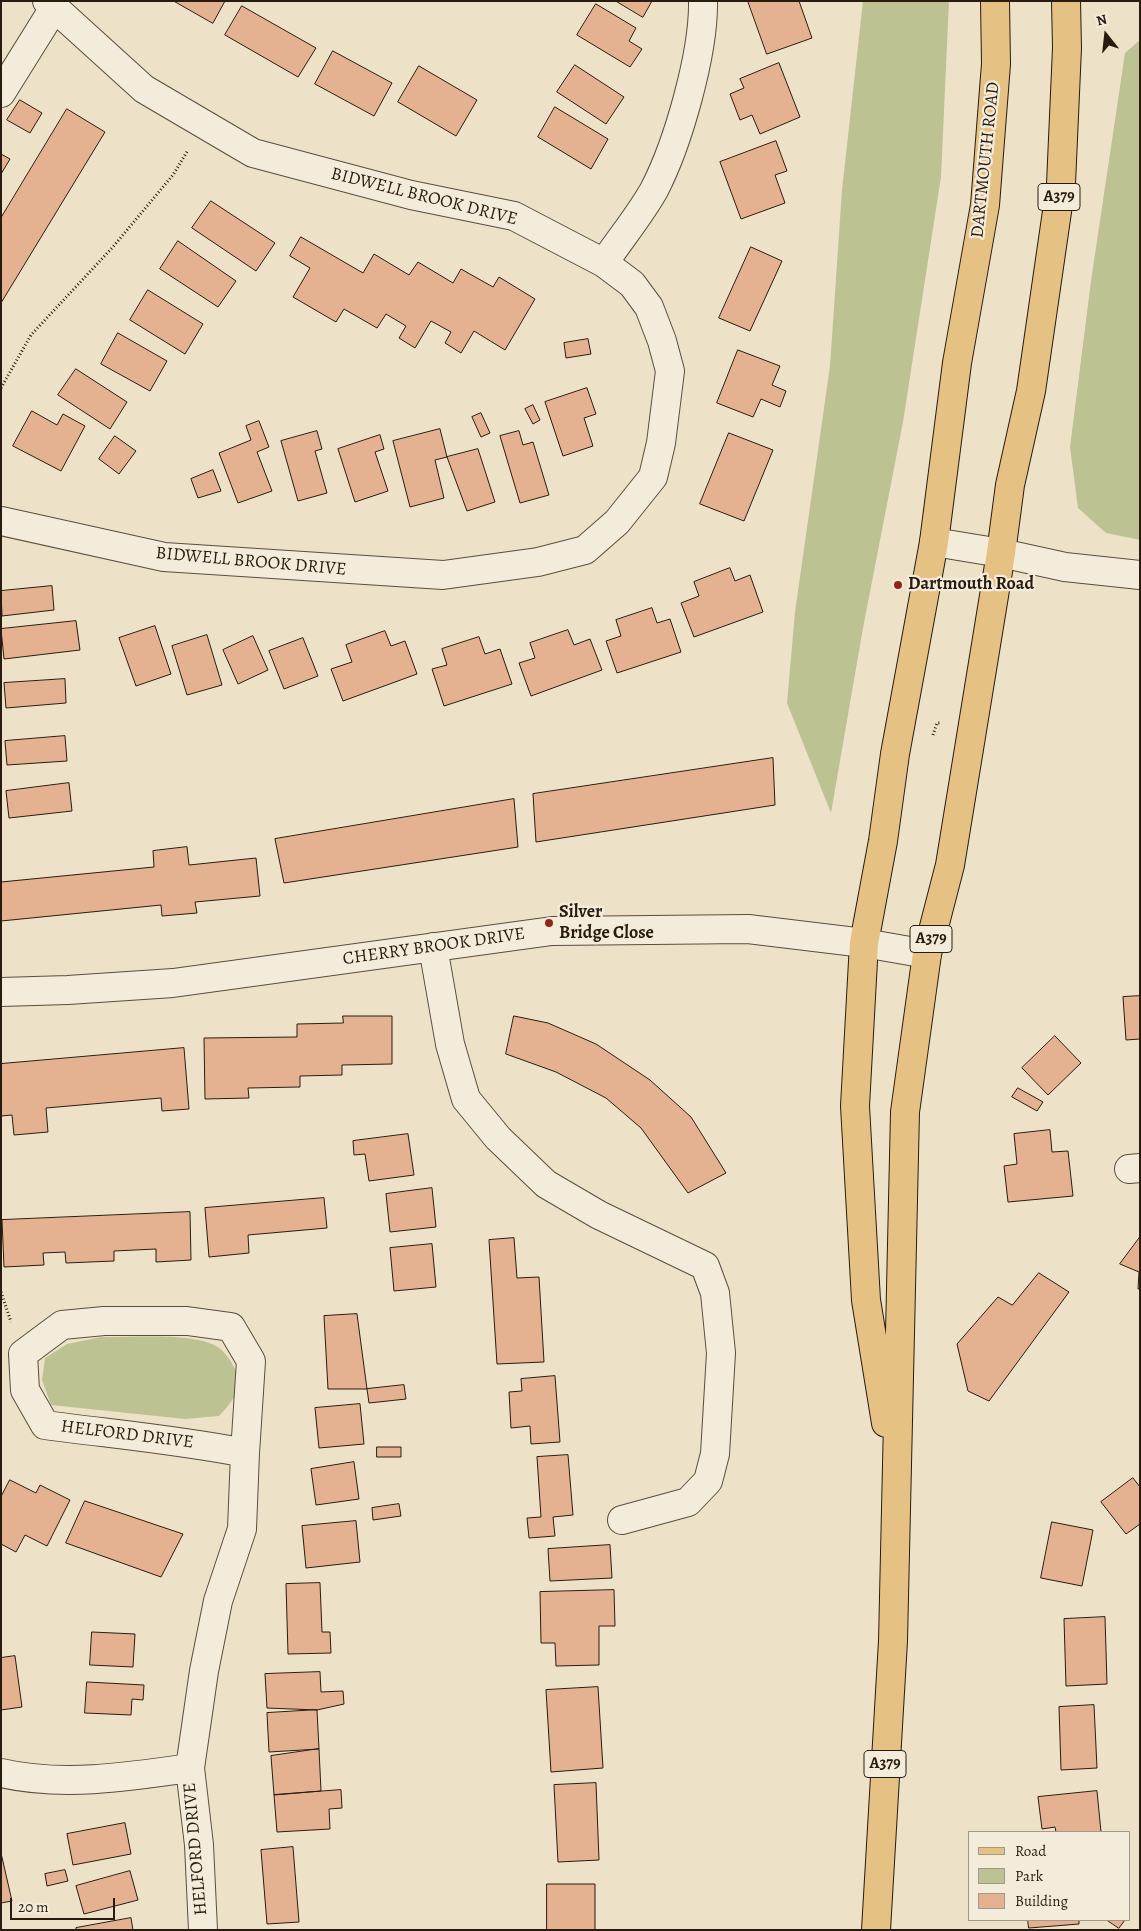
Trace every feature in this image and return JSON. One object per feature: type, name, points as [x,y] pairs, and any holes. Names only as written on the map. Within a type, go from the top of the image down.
[{"type":"main road","name":"DARTMOUTH ROAD","points":[[864,943],[884,841],[895,754],[934,542],[957,363],[985,205],[996,64],[996,1]]},
{"type":"main road","name":"A379","points":[[876,1930],[893,1641],[905,1112],[927,954],[950,865],[1001,553],[1010,485],[1031,391],[1061,184],[1068,48],[1066,1]]},
{"type":"main road","name":"A379","points":[[864,943],[855,1106],[866,1290],[897,1494]]},
{"type":"street","points":[[604,263],[654,190],[680,126],[704,24],[703,1]]},
{"type":"street","points":[[1,93],[50,4]]},
{"type":"street","name":"BIDWELL BROOK DRIVE","points":[[1,521],[164,557],[442,575],[538,562],[585,550],[617,522],[653,477],[661,443],[670,371],[662,341],[649,307],[632,284],[604,263],[514,216],[411,195],[254,153],[144,89],[50,4]]},
{"type":"street","points":[[934,542],[1001,553],[1065,567],[1140,575]]},
{"type":"street","name":"CHERRY BROOK DRIVE","points":[[1,992],[68,990],[173,983],[552,931],[748,928],[864,943],[927,954]]},
{"type":"street","points":[[433,947],[450,1044],[466,1099],[498,1138],[546,1184],[599,1215],[705,1266],[715,1293],[721,1353],[715,1454],[708,1481],[688,1502],[622,1520]]},
{"type":"street","name":"HELFORD DRIVE","points":[[203,1930],[199,1845],[190,1768],[204,1671],[218,1601],[242,1530],[251,1361],[231,1327],[187,1321],[104,1320],[62,1325],[23,1354],[25,1390],[45,1425],[189,1442],[245,1453]]},
{"type":"street","name":"HELFORD DRIVE","points":[[1,1773],[25,1778],[117,1779],[190,1768]]},
{"type":"path","points":[[1,388],[31,335],[112,248],[173,175],[203,124]]},
{"type":"green space","points":[[863,1],[949,1],[941,177],[903,422],[863,628],[831,813],[787,703],[795,612],[830,366],[842,190]]},
{"type":"green space","points":[[1140,40],[1140,540],[1106,533],[1078,508],[1070,447],[1091,281],[1125,53]]},
{"type":"green space","points":[[101,1337],[176,1337],[216,1346],[229,1359],[235,1369],[238,1383],[235,1395],[219,1416],[185,1419],[51,1405],[42,1380],[45,1358],[67,1344]]},
{"type":"building","points":[[174,1],[225,1],[213,23]]},
{"type":"building","points":[[616,1],[652,1],[643,17]]},
{"type":"building","points":[[748,1],[799,1],[812,38],[767,54]]},
{"type":"building","points":[[596,4],[636,28],[629,41],[642,49],[630,67],[577,35]]},
{"type":"building","points":[[242,6],[316,48],[298,77],[225,35]]},
{"type":"building","points":[[333,51],[392,83],[374,116],[315,84]]},
{"type":"building","points":[[779,63],[800,117],[760,134],[752,115],[740,120],[730,94],[744,88],[740,79]]},
{"type":"building","points":[[575,65],[624,97],[606,124],[557,92]]},
{"type":"building","points":[[419,66],[477,100],[456,136],[398,102]]},
{"type":"building","points":[[20,100],[42,113],[30,133],[7,120]]},
{"type":"building","points":[[555,107],[608,139],[591,169],[538,137]]},
{"type":"building","points":[[67,109],[105,132],[1,303],[1,218]]},
{"type":"building","points":[[776,141],[787,171],[775,175],[785,203],[741,219],[720,162]]},
{"type":"building","points":[[1,154],[10,159],[1,174]]},
{"type":"building","points":[[211,201],[275,243],[256,271],[192,228]]},
{"type":"building","points":[[301,237],[363,273],[374,254],[409,275],[418,262],[453,283],[461,269],[493,287],[499,277],[535,299],[505,350],[474,331],[461,353],[445,343],[451,332],[431,321],[415,348],[399,338],[406,326],[386,314],[377,328],[344,309],[336,322],[293,297],[310,268],[290,256]]},
{"type":"building","points":[[178,241],[236,281],[218,307],[160,269]]},
{"type":"building","points":[[751,247],[782,261],[750,331],[719,318]]},
{"type":"building","points":[[148,290],[203,324],[185,354],[130,320]]},
{"type":"building","points":[[118,333],[167,361],[150,391],[101,364]]},
{"type":"building","points":[[588,339],[591,354],[566,358],[564,343]]},
{"type":"building","points":[[738,350],[780,366],[772,385],[786,391],[780,407],[761,399],[753,417],[717,403]]},
{"type":"building","points":[[76,369],[127,402],[110,429],[58,395]]},
{"type":"building","points":[[587,388],[596,414],[584,418],[593,446],[563,456],[545,402]]},
{"type":"building","points":[[533,405],[540,420],[533,424],[525,409]]},
{"type":"building","points":[[32,411],[57,425],[63,414],[85,426],[61,471],[13,446]]},
{"type":"building","points":[[481,413],[490,433],[481,437],[472,417]]},
{"type":"building","points":[[259,421],[269,447],[257,452],[272,491],[238,503],[219,453],[251,440],[246,426]]},
{"type":"building","points":[[440,429],[447,457],[435,460],[444,498],[410,507],[393,441]]},
{"type":"building","points":[[317,431],[322,449],[315,451],[327,493],[298,501],[281,441]]},
{"type":"building","points":[[519,431],[523,445],[533,442],[549,495],[520,503],[500,436]]},
{"type":"building","points":[[729,433],[773,450],[744,521],[700,504]]},
{"type":"building","points":[[380,435],[384,449],[375,452],[388,491],[355,502],[338,449]]},
{"type":"building","points":[[115,436],[136,451],[119,474],[99,459]]},
{"type":"building","points":[[478,449],[495,502],[467,511],[447,457]]},
{"type":"building","points":[[213,470],[221,491],[198,498],[191,479]]},
{"type":"building","points":[[730,568],[735,581],[750,575],[763,612],[694,637],[681,603],[699,596],[694,582]]},
{"type":"building","points":[[52,586],[54,610],[2,616],[1,591]]},
{"type":"building","points":[[652,608],[657,623],[670,619],[681,652],[617,673],[606,641],[621,636],[616,620]]},
{"type":"building","points":[[76,621],[80,650],[4,659],[1,629]]},
{"type":"building","points":[[155,626],[171,674],[136,686],[119,638]]},
{"type":"building","points":[[568,630],[574,645],[590,639],[602,670],[531,696],[519,663],[535,658],[530,643]]},
{"type":"building","points":[[385,631],[391,646],[405,641],[417,674],[343,701],[331,669],[352,662],[346,645]]},
{"type":"building","points":[[207,635],[222,685],[187,695],[172,646]]},
{"type":"building","points":[[253,636],[268,670],[238,684],[223,650]]},
{"type":"building","points":[[479,637],[485,654],[500,649],[512,684],[444,706],[432,669],[447,665],[442,649]]},
{"type":"building","points":[[303,638],[318,676],[284,689],[269,651]]},
{"type":"building","points":[[65,679],[66,703],[6,708],[4,683]]},
{"type":"building","points":[[65,736],[67,761],[7,765],[5,741]]},
{"type":"building","points":[[773,758],[775,805],[536,842],[533,794]]},
{"type":"building","points":[[69,783],[72,811],[9,818],[6,791]]},
{"type":"building","points":[[514,799],[518,847],[284,883],[275,839]]},
{"type":"building","points":[[187,847],[189,865],[256,858],[260,896],[195,902],[197,913],[162,916],[161,905],[1,921],[1,882],[154,867],[153,851]]},
{"type":"building","points":[[1140,996],[1140,1039],[1126,1040],[1123,997]]},
{"type":"building","points":[[343,1016],[392,1016],[392,1064],[342,1065],[342,1075],[300,1076],[300,1087],[248,1088],[249,1098],[205,1099],[204,1038],[297,1037],[297,1024],[343,1023]]},
{"type":"building","points":[[514,1016],[548,1023],[596,1044],[650,1080],[691,1117],[726,1173],[688,1193],[641,1128],[606,1098],[556,1072],[506,1054]]},
{"type":"building","points":[[1055,1036],[1081,1063],[1048,1095],[1022,1068]]},
{"type":"building","points":[[184,1048],[189,1109],[162,1111],[161,1098],[46,1108],[48,1132],[14,1135],[12,1115],[1,1116],[1,1064]]},
{"type":"building","points":[[1018,1088],[1043,1102],[1037,1111],[1012,1097]]},
{"type":"building","points":[[1050,1130],[1052,1152],[1068,1151],[1073,1196],[1008,1202],[1004,1166],[1017,1164],[1014,1134]]},
{"type":"building","points":[[408,1134],[414,1175],[369,1181],[365,1154],[354,1155],[353,1141]]},
{"type":"building","points":[[432,1188],[436,1227],[390,1232],[386,1194]]},
{"type":"building","points":[[324,1198],[327,1228],[248,1235],[249,1253],[209,1257],[205,1208]]},
{"type":"building","points":[[190,1212],[191,1260],[156,1262],[156,1249],[114,1251],[114,1261],[66,1263],[65,1252],[43,1253],[44,1265],[4,1267],[2,1220]]},
{"type":"building","points":[[1140,1237],[1140,1289],[1138,1289],[1139,1272],[1120,1264]]},
{"type":"building","points":[[514,1238],[517,1278],[539,1277],[544,1362],[497,1364],[489,1240]]},
{"type":"building","points":[[432,1244],[436,1287],[394,1291],[390,1248]]},
{"type":"building","points":[[1039,1273],[1069,1292],[989,1401],[968,1391],[957,1344],[998,1297],[1012,1305]]},
{"type":"building","points":[[357,1314],[367,1389],[328,1389],[324,1316]]},
{"type":"building","points":[[555,1376],[560,1442],[531,1444],[530,1426],[511,1428],[509,1392],[522,1391],[521,1379]]},
{"type":"building","points":[[404,1385],[406,1399],[369,1403],[367,1389]]},
{"type":"building","points":[[360,1404],[364,1444],[319,1448],[315,1408]]},
{"type":"building","points":[[377,1447],[401,1447],[401,1457],[377,1457]]},
{"type":"building","points":[[568,1455],[573,1515],[553,1517],[555,1536],[529,1538],[527,1518],[541,1517],[537,1457]]},
{"type":"building","points":[[354,1462],[359,1499],[316,1505],[311,1469]]},
{"type":"building","points":[[1133,1478],[1140,1487],[1140,1524],[1126,1534],[1101,1502]]},
{"type":"building","points":[[10,1480],[36,1493],[40,1485],[70,1500],[47,1546],[25,1535],[16,1552],[1,1544],[1,1497]]},
{"type":"building","points":[[85,1501],[183,1534],[161,1577],[66,1543]]},
{"type":"building","points":[[399,1504],[401,1516],[373,1520],[372,1508]]},
{"type":"building","points":[[356,1521],[360,1562],[306,1568],[302,1526]]},
{"type":"building","points":[[1052,1522],[1093,1530],[1082,1586],[1041,1578]]},
{"type":"building","points":[[610,1545],[612,1578],[550,1581],[548,1549]]},
{"type":"building","points":[[320,1583],[322,1632],[330,1632],[331,1653],[288,1654],[286,1584]]},
{"type":"building","points":[[614,1590],[615,1626],[599,1626],[599,1665],[556,1666],[555,1643],[541,1643],[540,1592]]},
{"type":"building","points":[[1105,1617],[1107,1684],[1066,1686],[1064,1619]]},
{"type":"building","points":[[92,1632],[135,1634],[133,1667],[90,1665]]},
{"type":"building","points":[[15,1656],[22,1707],[1,1710],[1,1658]]},
{"type":"building","points":[[320,1672],[321,1692],[343,1691],[344,1704],[317,1710],[267,1708],[265,1674]]},
{"type":"building","points":[[87,1682],[144,1685],[143,1700],[132,1699],[131,1715],[85,1713]]},
{"type":"building","points":[[598,1687],[603,1768],[551,1772],[546,1690]]},
{"type":"building","points":[[1094,1705],[1097,1768],[1061,1770],[1059,1707]]},
{"type":"building","points":[[317,1710],[319,1749],[269,1752],[267,1713]]},
{"type":"building","points":[[319,1749],[321,1791],[274,1795],[271,1756]]},
{"type":"building","points":[[596,1783],[599,1860],[558,1862],[554,1785]]},
{"type":"building","points":[[341,1790],[342,1808],[329,1809],[330,1829],[277,1832],[274,1795]]},
{"type":"building","points":[[1097,1791],[1101,1831],[1056,1831],[1055,1827],[1042,1829],[1038,1797]]},
{"type":"building","points":[[125,1823],[131,1854],[73,1865],[67,1834]]},
{"type":"building","points":[[293,1847],[299,1922],[267,1924],[261,1850]]},
{"type":"building","points":[[1,1853],[12,1901],[1,1903]]},
{"type":"building","points":[[65,1870],[68,1881],[47,1886],[45,1874]]},
{"type":"building","points":[[130,1871],[138,1900],[84,1914],[76,1886]]},
{"type":"building","points":[[547,1884],[595,1884],[595,1930],[547,1930]]},
{"type":"building","points":[[131,1918],[133,1930],[76,1930],[76,1928]]},
{"type":"building","points":[[1028,1921],[1079,1921],[1079,1924],[1029,1928]]},
{"type":"building","points":[[1108,1921],[1124,1921],[1119,1928]]},
{"type":"place","name":"Dartmouth Road","points":[[898,585]]},
{"type":"place","name":"Silver Bridge Close","points":[[549,923]]}]
